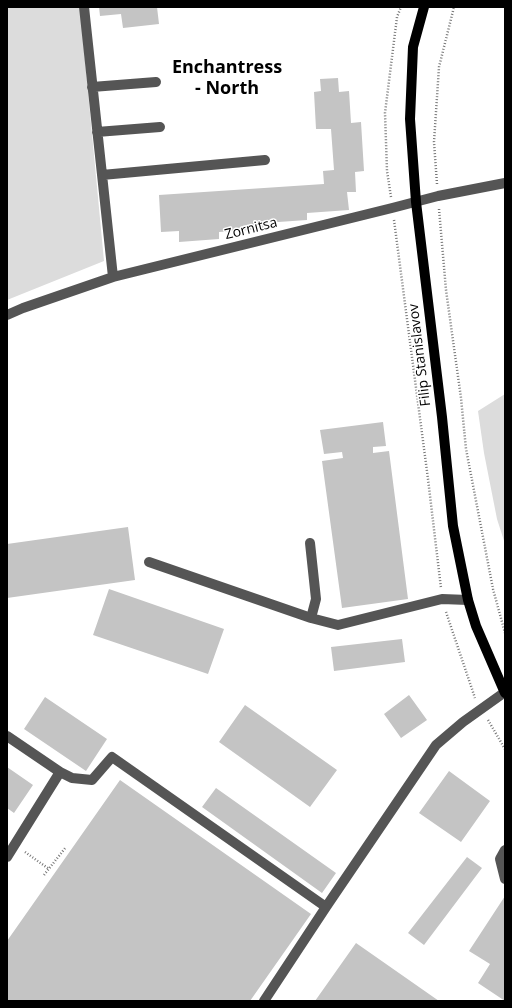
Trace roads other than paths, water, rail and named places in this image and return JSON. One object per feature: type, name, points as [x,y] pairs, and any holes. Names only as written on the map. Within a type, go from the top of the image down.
[{"type":"main road","name":"Filip Stanislavov","points":[[424,7],[413,47],[410,119],[416,202],[442,417],[453,526],[468,600],[476,626],[505,693]]},
{"type":"street","points":[[84,7],[113,277]]},
{"type":"street","points":[[92,87],[156,82]]},
{"type":"street","points":[[97,132],[160,128]]},
{"type":"street","points":[[102,175],[265,160]]},
{"type":"street","name":"Zornitsa","points":[[7,315],[113,277],[438,196],[505,183]]},
{"type":"street","points":[[310,543],[316,599],[311,618]]},
{"type":"street","points":[[149,562],[311,618],[338,625],[442,599],[468,600]]},
{"type":"street","points":[[264,1001],[436,745],[463,722],[505,693]]},
{"type":"street","points":[[7,736],[60,772],[72,778],[92,780],[112,757],[326,907]]},
{"type":"street","points":[[7,857],[60,772]]},
{"type":"street","points":[[505,850],[500,859],[505,879]]},
{"type":"district","name":"Enchantress - North","points":[[227,78]]}]
